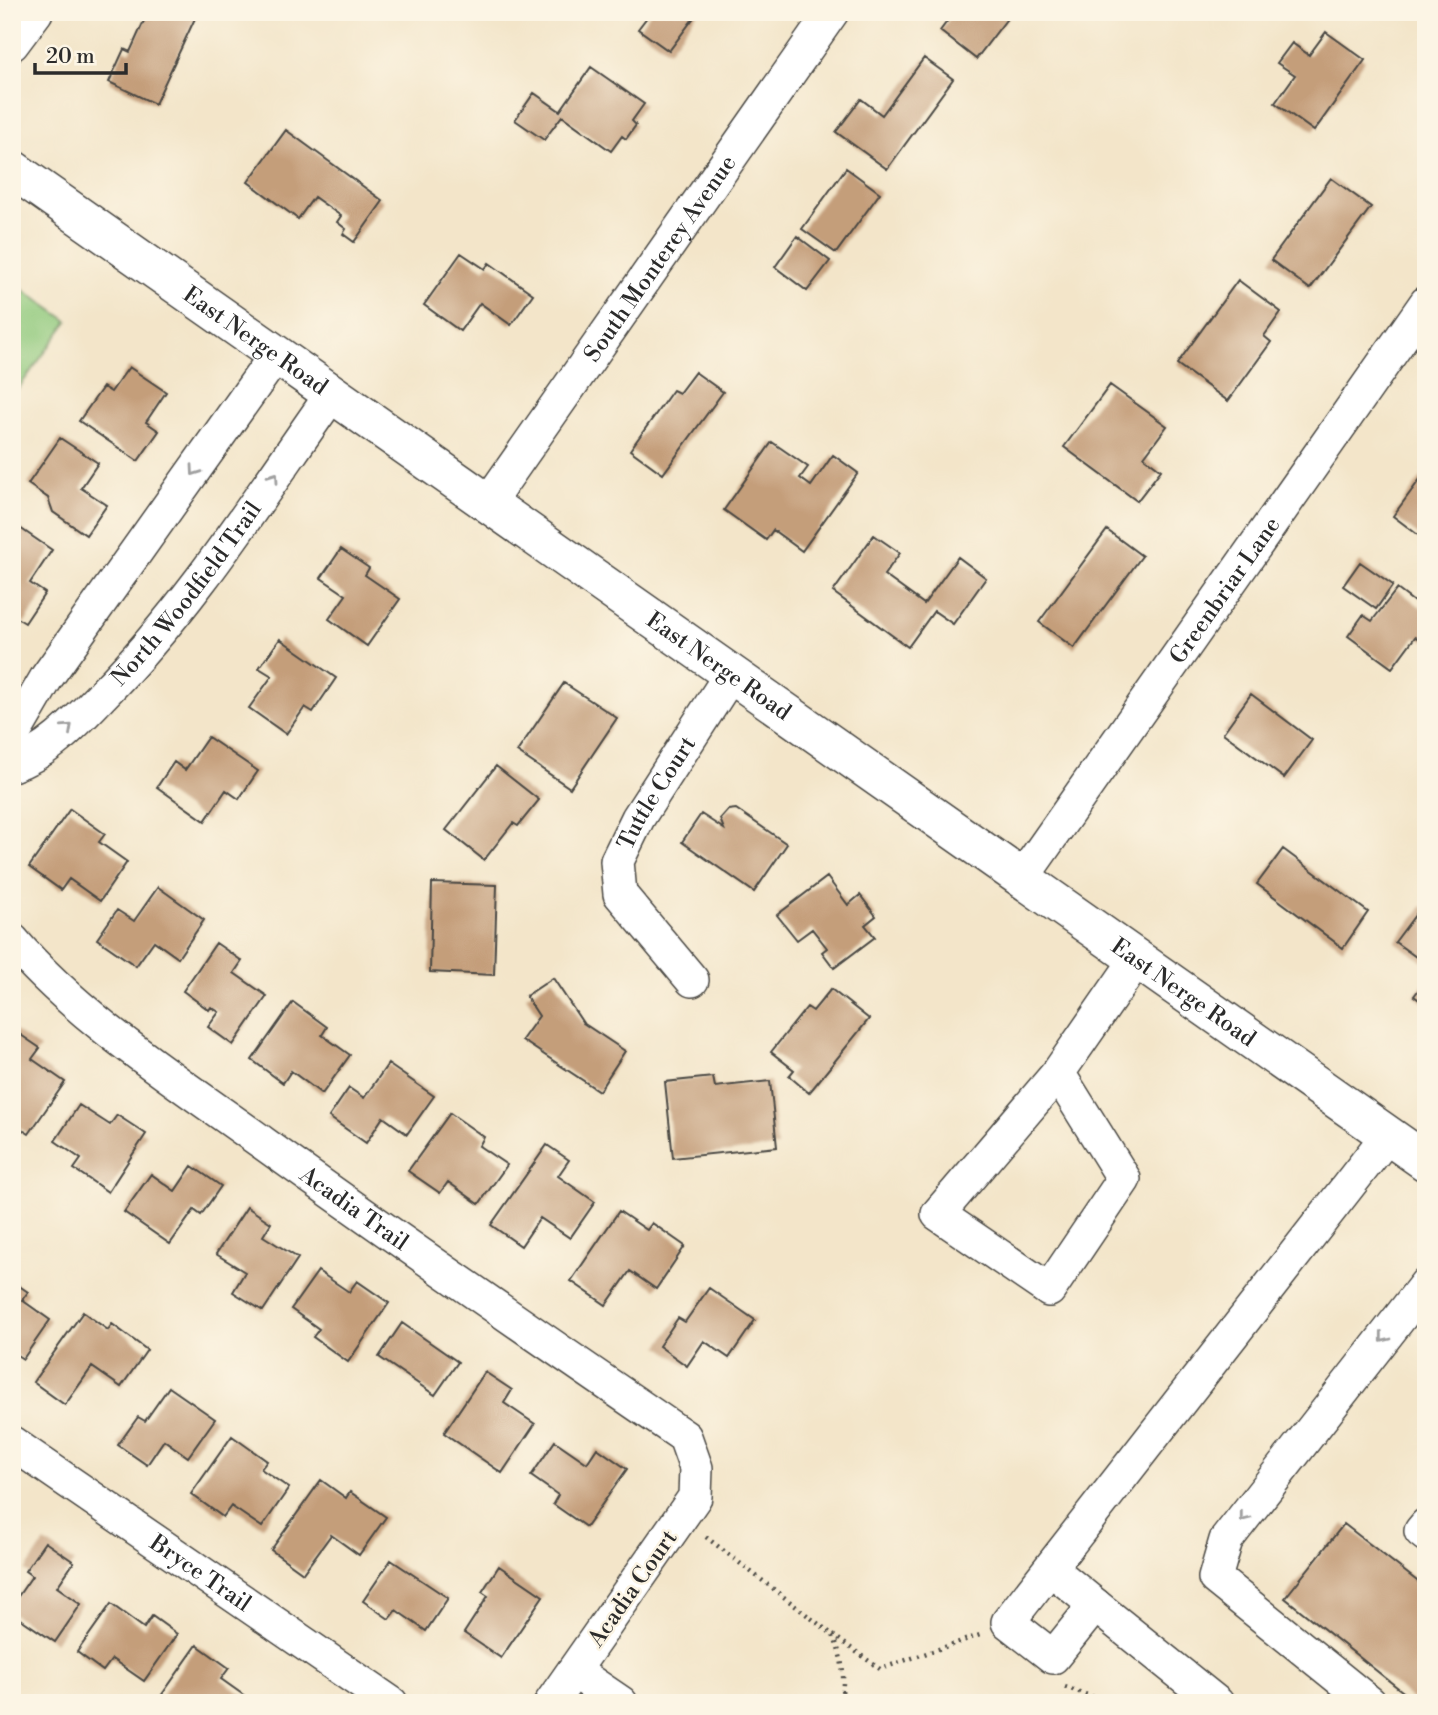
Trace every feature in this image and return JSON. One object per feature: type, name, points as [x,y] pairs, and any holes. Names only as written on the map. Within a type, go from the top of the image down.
[{"type":"main road","name":"East Nerge Road","points":[[12,169],[1426,1162]]},
{"type":"street","points":[[12,44],[36,12]]},
{"type":"street","name":"South Monterey Avenue","points":[[488,503],[832,12]]},
{"type":"street","name":"Greenbriar Lane","points":[[1023,878],[1426,303]]},
{"type":"street","points":[[12,737],[47,677],[276,355]]},
{"type":"street","name":"North Woodfield Trail","points":[[12,765],[36,757],[87,711],[153,644],[216,560],[332,394]]},
{"type":"street","name":"Tuttle Court","points":[[692,980],[620,894],[617,861],[638,818],[731,674]]},
{"type":"street","name":"Acadia Trail","points":[[12,940],[73,999],[143,1057],[685,1437],[696,1468]]},
{"type":"street","points":[[1058,1073],[1124,1179],[1049,1290],[938,1214],[1058,1073],[1137,958]]},
{"type":"street","points":[[1095,1605],[1053,1657],[1008,1622],[1388,1135]]},
{"type":"street","points":[[1370,1703],[1215,1578],[1226,1540],[1426,1284]]},
{"type":"street","name":"Bryce Trail","points":[[12,1443],[391,1703]]},
{"type":"street","name":"Acadia Court","points":[[551,1703],[695,1497],[696,1468]]},
{"type":"street","points":[[1426,1525],[1421,1531],[1426,1535]]},
{"type":"street","points":[[1051,1569],[1217,1703]]},
{"type":"street","points":[[574,1671],[621,1703]]},
{"type":"path","points":[[681,1518],[880,1669],[985,1633]]},
{"type":"path","points":[[833,1635],[842,1657],[844,1685],[839,1703]]},
{"type":"path","points":[[1058,1685],[1111,1703]]},
{"type":"green space","points":[[12,282],[68,321],[12,397]]},
{"type":"building","points":[[148,12],[198,12],[155,104],[109,82],[124,49],[130,52]]},
{"type":"building","points":[[651,12],[698,12],[669,51],[638,29]]},
{"type":"building","points":[[954,12],[1012,12],[976,59],[940,31]]},
{"type":"building","points":[[1326,32],[1365,60],[1314,131],[1275,103],[1295,75],[1277,63],[1292,43],[1309,55]]},
{"type":"building","points":[[924,58],[953,79],[887,169],[836,132],[861,99],[882,115]]},
{"type":"building","points":[[591,67],[644,104],[632,121],[636,125],[626,139],[622,136],[611,151],[562,116],[544,140],[515,120],[534,93],[560,111]]},
{"type":"building","points":[[286,130],[383,201],[354,242],[343,234],[346,229],[337,222],[341,216],[314,197],[298,219],[248,182]]},
{"type":"building","points":[[846,168],[880,193],[836,253],[802,229]]},
{"type":"building","points":[[1331,178],[1371,207],[1310,289],[1271,260]]},
{"type":"building","points":[[797,236],[830,261],[807,291],[775,267]]},
{"type":"building","points":[[461,253],[485,269],[489,263],[533,294],[511,325],[480,303],[460,331],[424,305]]},
{"type":"building","points":[[1238,280],[1281,312],[1264,336],[1271,342],[1228,401],[1177,364]]},
{"type":"building","points":[[129,367],[166,392],[146,422],[159,431],[138,461],[79,421],[103,387],[111,392]]},
{"type":"building","points":[[695,372],[723,392],[663,474],[630,450],[673,390],[679,393]]},
{"type":"building","points":[[1110,385],[1167,426],[1144,457],[1161,470],[1137,501],[1064,447]]},
{"type":"building","points":[[60,438],[98,463],[81,488],[107,505],[86,535],[53,512],[48,498],[28,484]]},
{"type":"building","points":[[772,442],[808,467],[800,478],[811,486],[833,455],[858,473],[802,551],[773,530],[766,540],[724,510]]},
{"type":"building","points":[[1426,471],[1426,541],[1393,516]]},
{"type":"building","points":[[17,526],[52,550],[30,583],[45,593],[25,623],[12,615],[12,532]]},
{"type":"building","points":[[1107,530],[1142,556],[1074,648],[1039,622]]},
{"type":"building","points":[[874,535],[900,553],[884,575],[924,604],[958,557],[986,578],[953,624],[934,611],[908,647],[833,592]]},
{"type":"building","points":[[341,549],[369,568],[365,575],[400,599],[367,646],[329,619],[346,595],[321,578]]},
{"type":"building","points":[[1360,562],[1393,585],[1376,609],[1343,586]]},
{"type":"building","points":[[1397,589],[1426,611],[1426,641],[1415,637],[1392,668],[1348,636],[1363,615],[1372,621]]},
{"type":"building","points":[[280,639],[336,678],[313,712],[305,707],[286,734],[249,708],[272,676],[259,668]]},
{"type":"building","points":[[564,683],[617,718],[570,788],[517,752]]},
{"type":"building","points":[[1251,694],[1312,740],[1284,778],[1223,733]]},
{"type":"building","points":[[208,737],[258,771],[239,799],[226,790],[205,821],[157,787],[174,762],[185,770]]},
{"type":"building","points":[[496,766],[539,800],[518,826],[513,823],[484,860],[446,830]]},
{"type":"building","points":[[70,809],[105,834],[99,842],[127,862],[100,901],[69,879],[61,890],[29,867]]},
{"type":"building","points":[[736,809],[787,844],[754,892],[682,842],[701,814],[724,829],[720,819],[728,810]]},
{"type":"building","points":[[1283,849],[1368,912],[1343,948],[1257,884]]},
{"type":"building","points":[[827,877],[848,905],[860,895],[876,916],[865,925],[875,937],[834,968],[822,952],[827,948],[812,929],[797,940],[777,915]]},
{"type":"building","points":[[432,883],[497,885],[494,975],[430,972]]},
{"type":"building","points":[[158,887],[204,920],[178,958],[154,941],[136,966],[97,939],[117,910],[134,921]]},
{"type":"building","points":[[1422,906],[1426,909],[1426,964],[1395,942]]},
{"type":"building","points":[[216,943],[242,961],[234,973],[267,996],[233,1045],[208,1027],[219,1012],[211,1007],[209,1010],[183,991]]},
{"type":"building","points":[[553,978],[583,1023],[625,1051],[599,1091],[522,1040],[539,1016],[526,996]]},
{"type":"building","points":[[1426,980],[1426,1005],[1414,996]]},
{"type":"building","points":[[831,989],[869,1019],[809,1093],[789,1076],[794,1070],[771,1052],[807,1007],[813,1011]]},
{"type":"building","points":[[293,1002],[327,1027],[322,1035],[350,1055],[322,1094],[291,1071],[283,1083],[252,1060]]},
{"type":"building","points":[[12,1029],[40,1048],[32,1059],[65,1082],[29,1134],[12,1123]]},
{"type":"building","points":[[388,1064],[434,1096],[407,1134],[383,1117],[366,1143],[329,1117],[349,1088],[364,1098]]},
{"type":"building","points":[[713,1077],[715,1087],[770,1081],[777,1147],[673,1158],[665,1082]]},
{"type":"building","points":[[79,1105],[110,1125],[117,1115],[146,1134],[108,1192],[74,1169],[81,1159],[55,1141]]},
{"type":"building","points":[[450,1113],[484,1137],[479,1146],[507,1165],[479,1204],[448,1182],[440,1193],[408,1171]]},
{"type":"building","points":[[547,1145],[569,1160],[558,1176],[595,1202],[570,1238],[540,1218],[521,1246],[491,1225]]},
{"type":"building","points":[[192,1166],[221,1186],[201,1215],[194,1210],[170,1244],[124,1212],[151,1174],[175,1191]]},
{"type":"building","points":[[247,1207],[271,1223],[263,1236],[298,1258],[263,1311],[233,1292],[245,1272],[216,1254]]},
{"type":"building","points":[[619,1211],[647,1230],[652,1223],[685,1246],[656,1289],[630,1271],[606,1305],[571,1281]]},
{"type":"building","points":[[318,1271],[349,1292],[357,1281],[389,1303],[348,1362],[313,1337],[319,1329],[291,1309]]},
{"type":"building","points":[[12,1281],[28,1292],[22,1300],[50,1320],[23,1359],[12,1352]]},
{"type":"building","points":[[709,1288],[755,1320],[729,1358],[704,1341],[687,1366],[659,1346],[678,1318],[685,1322]]},
{"type":"building","points":[[83,1312],[108,1330],[112,1324],[147,1350],[121,1387],[92,1367],[65,1405],[33,1382]]},
{"type":"building","points":[[402,1323],[458,1362],[435,1395],[379,1357]]},
{"type":"building","points":[[485,1372],[512,1390],[504,1403],[535,1424],[502,1473],[444,1433]]},
{"type":"building","points":[[169,1387],[215,1419],[188,1457],[164,1440],[147,1465],[118,1445],[138,1417],[145,1421]]},
{"type":"building","points":[[232,1436],[267,1461],[261,1469],[289,1488],[262,1527],[231,1506],[223,1517],[191,1494]]},
{"type":"building","points":[[555,1441],[587,1463],[597,1448],[627,1469],[586,1527],[553,1504],[558,1495],[531,1476]]},
{"type":"building","points":[[321,1480],[346,1498],[350,1492],[386,1517],[359,1555],[331,1535],[303,1573],[271,1550]]},
{"type":"building","points":[[1344,1524],[1426,1588],[1426,1703],[1417,1703],[1285,1598]]},
{"type":"building","points":[[45,1542],[74,1562],[57,1587],[81,1604],[55,1642],[12,1613],[12,1605],[32,1576],[25,1571]]},
{"type":"building","points":[[391,1560],[448,1598],[426,1631],[396,1610],[389,1619],[363,1601]]},
{"type":"building","points":[[499,1566],[543,1596],[501,1658],[464,1633],[488,1596],[482,1592]]},
{"type":"building","points":[[111,1604],[144,1628],[152,1616],[177,1634],[144,1681],[112,1659],[103,1671],[77,1652]]},
{"type":"building","points":[[197,1645],[229,1668],[221,1679],[252,1701],[251,1703],[156,1703]]}]
